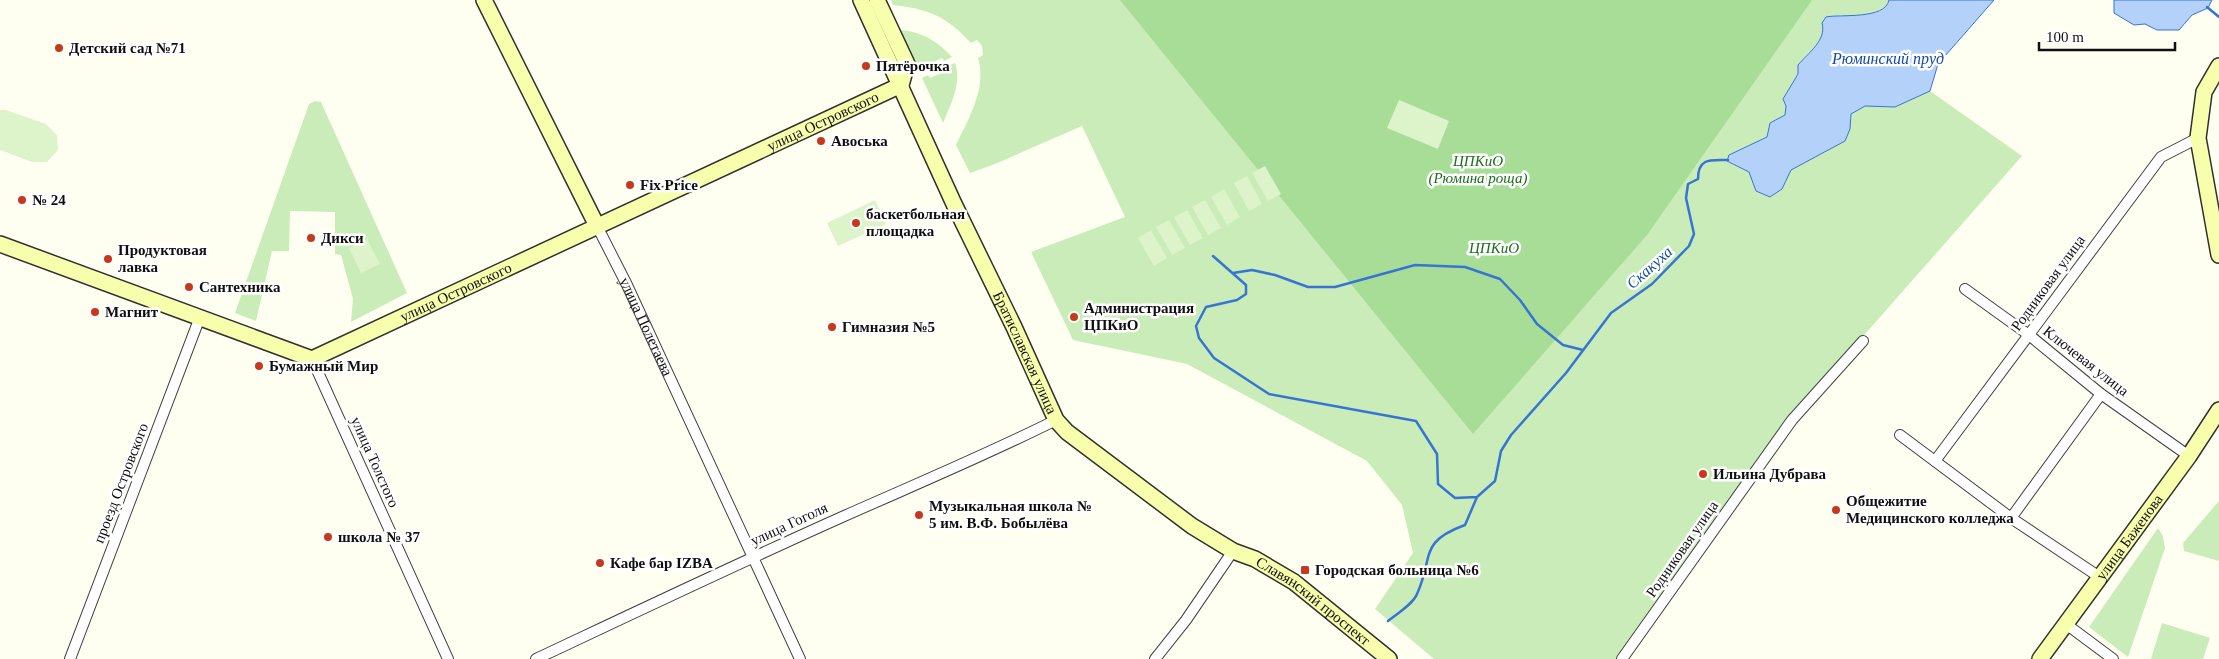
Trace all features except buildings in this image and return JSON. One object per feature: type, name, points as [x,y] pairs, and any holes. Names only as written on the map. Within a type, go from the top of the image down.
[{"type":"street","name":"улица Полетаева","points":[[484,0],[627,285],[800,659]]},
{"type":"street","name":"Братиславская улица","points":[[861,0],[954,204],[1014,327],[1056,420],[1067,432],[1154,499],[1233,551]]},
{"type":"street","points":[[878,0],[907,64],[901,85]]},
{"type":"street","points":[[2219,66],[2204,92],[2198,138],[2219,255]]},
{"type":"street","name":"улица Островского","points":[[312,358],[901,85]]},
{"type":"street","name":"Родниковая улица","points":[[1935,461],[2161,157],[2198,138]]},
{"type":"street","points":[[0,244],[312,358]]},
{"type":"street","name":"Ключевая улица","points":[[1965,290],[2028,336],[2100,394],[2189,456]]},
{"type":"street","name":"проезд Островского","points":[[70,659],[200,317]]},
{"type":"street","name":"Родниковая улица","points":[[1622,659],[1792,420],[1863,341]]},
{"type":"street","name":"улица Толстого","points":[[312,358],[448,659]]},
{"type":"street","points":[[2011,518],[2100,394]]},
{"type":"street","name":"улица Баженова","points":[[2040,659],[2189,456],[2218,412]]},
{"type":"street","name":"улица Гоголя","points":[[536,659],[926,479],[990,452],[1056,420]]},
{"type":"street","points":[[1900,435],[2011,518],[2101,578]]},
{"type":"street","points":[[1155,659],[1186,620],[1233,551]]},
{"type":"street","name":"Славянский проспект","points":[[1233,551],[1255,559],[1294,582],[1389,659]]},
{"type":"street","points":[[2066,624],[2113,659]]},
{"type":"green space","name":"ЦПКиО","points":[[891,0],[1889,0],[1882,9],[1875,12],[1860,16],[1840,15],[1824,31],[1822,38],[1798,65],[1798,73],[1784,99],[1786,106],[1785,115],[1770,123],[1767,137],[1729,155],[1727,161],[1749,172],[1756,191],[1782,189],[1791,170],[1845,141],[1850,129],[1851,114],[1865,106],[1895,107],[1930,91],[2022,156],[1791,418],[1618,659],[1434,659],[1375,609],[1413,553],[1402,505],[1367,461],[1187,364],[1073,340],[1031,252],[1125,217],[1082,126],[970,173],[956,145],[971,114],[978,92],[980,69],[978,58],[983,55],[982,46],[977,40],[971,43],[953,26],[936,15],[917,9],[893,5]]},
{"type":"green space","name":"ЦПКиО (Рюмина роща)","points":[[1120,0],[1812,0],[1647,235],[1473,434]]},
{"type":"green space","points":[[900,30],[929,38],[952,57],[944,61],[942,58],[925,66],[926,69],[918,72]]},
{"type":"green space","points":[[955,63],[957,71],[956,86],[943,123],[922,78],[928,75],[930,78],[948,70],[946,66]]},
{"type":"green space","points":[[1399,100],[1449,121],[1438,149],[1387,128]]},
{"type":"green space","points":[[315,101],[321,102],[407,293],[351,322],[353,299],[341,255],[335,254],[335,212],[290,211],[289,251],[272,251],[256,321],[235,313],[309,104]]},
{"type":"green space","points":[[0,110],[6,110],[46,124],[57,135],[58,150],[47,162],[32,162],[0,150]]},
{"type":"green space","points":[[1265,166],[1281,194],[1268,201],[1252,173]]},
{"type":"green space","points":[[1247,176],[1262,204],[1249,211],[1234,183]]},
{"type":"green space","points":[[1224,189],[1240,217],[1227,225],[1211,197]]},
{"type":"green space","name":"баскетбольная площадка","points":[[875,200],[886,224],[838,246],[827,223]]},
{"type":"green space","points":[[1205,200],[1221,228],[1208,235],[1192,207]]},
{"type":"green space","points":[[1187,210],[1203,238],[1190,245],[1174,217]]},
{"type":"green space","points":[[1169,220],[1185,248],[1172,255],[1156,227]]},
{"type":"green space","points":[[1151,230],[1167,258],[1154,266],[1138,238]]},
{"type":"green space","points":[[367,239],[380,264],[361,273],[349,248]]},
{"type":"green space","points":[[2219,501],[2219,561],[2184,551],[2183,543]]},
{"type":"green space","points":[[2158,528],[2163,536],[2165,548],[2128,657],[2089,627]]},
{"type":"green space","points":[[2162,623],[2210,638],[2203,659],[2151,659]]},
{"type":"water","name":"Рюминский пруд","points":[[1889,0],[1994,0],[1938,64],[1930,91],[1895,107],[1865,106],[1851,114],[1850,129],[1845,141],[1791,170],[1782,189],[1770,197],[1756,191],[1749,172],[1727,161],[1729,155],[1767,137],[1770,123],[1785,115],[1786,106],[1783,99],[1798,74],[1798,65],[1819,41],[1823,29],[1822,23],[1826,17],[1861,15],[1879,11],[1886,6]]},
{"type":"water","points":[[2114,0],[2212,0],[2208,8],[2192,15],[2179,30],[2157,30],[2145,24],[2134,25],[2114,13]]},
{"type":"waterway","points":[[2207,7],[2219,17]]},
{"type":"waterway","name":"Скакуха","points":[[1388,621],[1415,598],[1434,545],[1450,531],[1465,525],[1477,497],[1495,481],[1501,451],[1511,435],[1566,373],[1611,313],[1652,284],[1689,246],[1694,234],[1686,198],[1688,184],[1698,179],[1700,167],[1703,163],[1711,160],[1728,160]]},
{"type":"waterway","points":[[1213,256],[1246,285],[1246,294],[1237,300],[1206,307],[1196,326],[1199,338],[1214,358],[1269,394],[1416,421],[1437,454],[1438,484],[1455,498],[1477,497]]},
{"type":"waterway","points":[[1233,273],[1252,270],[1275,275],[1308,287],[1335,287],[1415,265],[1465,267],[1500,279],[1520,300],[1537,324],[1563,345],[1583,350]]},
{"type":"place","name":"Детский сад №71","points":[[59,48]]},
{"type":"place","name":"Пятёрочка","points":[[866,66]]},
{"type":"place","name":"Авоська","points":[[821,141]]},
{"type":"place","name":"Fix Price","points":[[630,185]]},
{"type":"place","name":"№ 24","points":[[22,200]]},
{"type":"place","name":"баскетбольная площадка","points":[[856,223]]},
{"type":"place","name":"Дикси","points":[[311,238]]},
{"type":"place","name":"Продуктовая лавка","points":[[108,259]]},
{"type":"place","name":"Сантехника","points":[[189,287]]},
{"type":"place","name":"Магнит","points":[[95,312]]},
{"type":"place","name":"Администрация ЦПКиО","points":[[1074,317]]},
{"type":"place","name":"Гимназия №5","points":[[832,327]]},
{"type":"place","name":"Бумажный Мир","points":[[259,366]]},
{"type":"place","name":"Ильина Дубрава","points":[[1703,474]]},
{"type":"place","name":"Общежитие Медицинского колледжа","points":[[1836,510]]},
{"type":"place","name":"Музыкальная школа № 5 им. В.Ф. Бобылёва","points":[[919,515]]},
{"type":"place","name":"школа № 37","points":[[328,537]]},
{"type":"place","name":"Кафе бар IZBA","points":[[600,563]]},
{"type":"place","name":"Городская больница №6","points":[[1305,570]]}]
